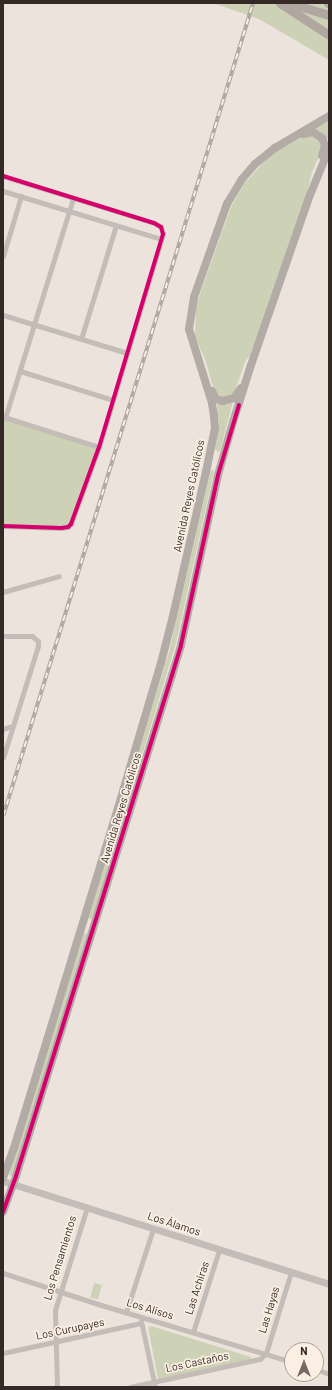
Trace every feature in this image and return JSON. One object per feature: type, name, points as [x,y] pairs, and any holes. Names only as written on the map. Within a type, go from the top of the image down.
[{"type":"highway","points":[[280,3],[329,35]]},
{"type":"highway","points":[[289,3],[329,15]]},
{"type":"main road","name":"Avenida Reyes Católicos","points":[[3,1180],[124,792],[174,616],[215,428],[212,403],[189,329],[190,313],[227,204],[242,179],[255,164],[274,148],[329,116]]},
{"type":"main road","points":[[298,135],[313,132],[324,142],[323,154],[310,195]]},
{"type":"main road","name":"Avenida Reyes Católicos","points":[[3,1212],[13,1185],[181,645],[218,474],[251,365],[310,195],[329,149]]},
{"type":"main road","points":[[197,355],[214,396],[223,401],[234,398],[239,393],[251,365]]},
{"type":"street","points":[[3,176],[154,223],[162,230],[161,239],[113,400],[78,508],[68,527],[25,528],[3,526]]},
{"type":"street","points":[[3,191],[161,239]]},
{"type":"street","points":[[3,256],[21,196]]},
{"type":"street","points":[[73,198],[20,371],[4,417],[98,447]]},
{"type":"street","points":[[81,339],[116,225]]},
{"type":"street","points":[[3,315],[127,353]]},
{"type":"street","points":[[20,371],[113,400]]},
{"type":"street","points":[[3,592],[58,576]]},
{"type":"street","points":[[3,636],[32,636],[38,641],[38,646],[3,758]]},
{"type":"street","points":[[3,729],[12,726]]},
{"type":"street","name":"Los Álamos","points":[[3,1180],[13,1185],[329,1284]]},
{"type":"street","name":"Los Pensamientos","points":[[57,1387],[55,1310],[59,1292],[87,1207]]},
{"type":"street","points":[[126,1312],[154,1229]]},
{"type":"street","name":"Las Achiras","points":[[193,1332],[219,1250]]},
{"type":"street","name":"Las Hayas","points":[[266,1353],[291,1272]]},
{"type":"street","name":"Los Alisos","points":[[3,1273],[140,1317],[284,1359]]},
{"type":"street","points":[[140,1317],[154,1384]]},
{"type":"street","name":"Los Curupayes","points":[[3,1353],[141,1323]]},
{"type":"street","name":"Los Castaños","points":[[130,1387],[154,1384],[256,1360],[266,1353]]},
{"type":"green space","points":[[213,3],[329,3],[329,60],[259,19]]},
{"type":"green space","points":[[329,121],[329,138],[326,140],[313,129]]},
{"type":"green space","points":[[306,135],[310,135],[320,140],[322,150],[312,172],[307,193],[250,355],[245,362],[234,394],[223,399],[215,394],[205,359],[195,337],[196,305],[231,207],[244,184],[270,155]]},
{"type":"green space","points":[[233,401],[220,451],[218,452],[215,449],[219,425],[217,403]]},
{"type":"green space","points":[[3,417],[99,447],[68,527],[3,525]]},
{"type":"green space","points":[[211,470],[214,471],[176,643],[137,772],[133,770],[168,656]]},
{"type":"green space","points":[[128,790],[131,791],[92,920],[88,918]]},
{"type":"green space","points":[[84,933],[87,934],[12,1176],[9,1175],[10,1170]]},
{"type":"green space","points":[[94,1283],[102,1285],[98,1299],[90,1298]]},
{"type":"green space","points":[[151,1326],[251,1357],[250,1362],[158,1379],[148,1327]]},
{"type":"railway","points":[[3,816],[253,3]]},
{"type":"cycle path","points":[[3,176],[154,223],[161,227],[163,234],[99,447],[71,524],[68,527],[61,528],[3,526]]},
{"type":"cycle path","points":[[3,1212],[16,1176],[181,645],[218,475],[239,405]]}]
